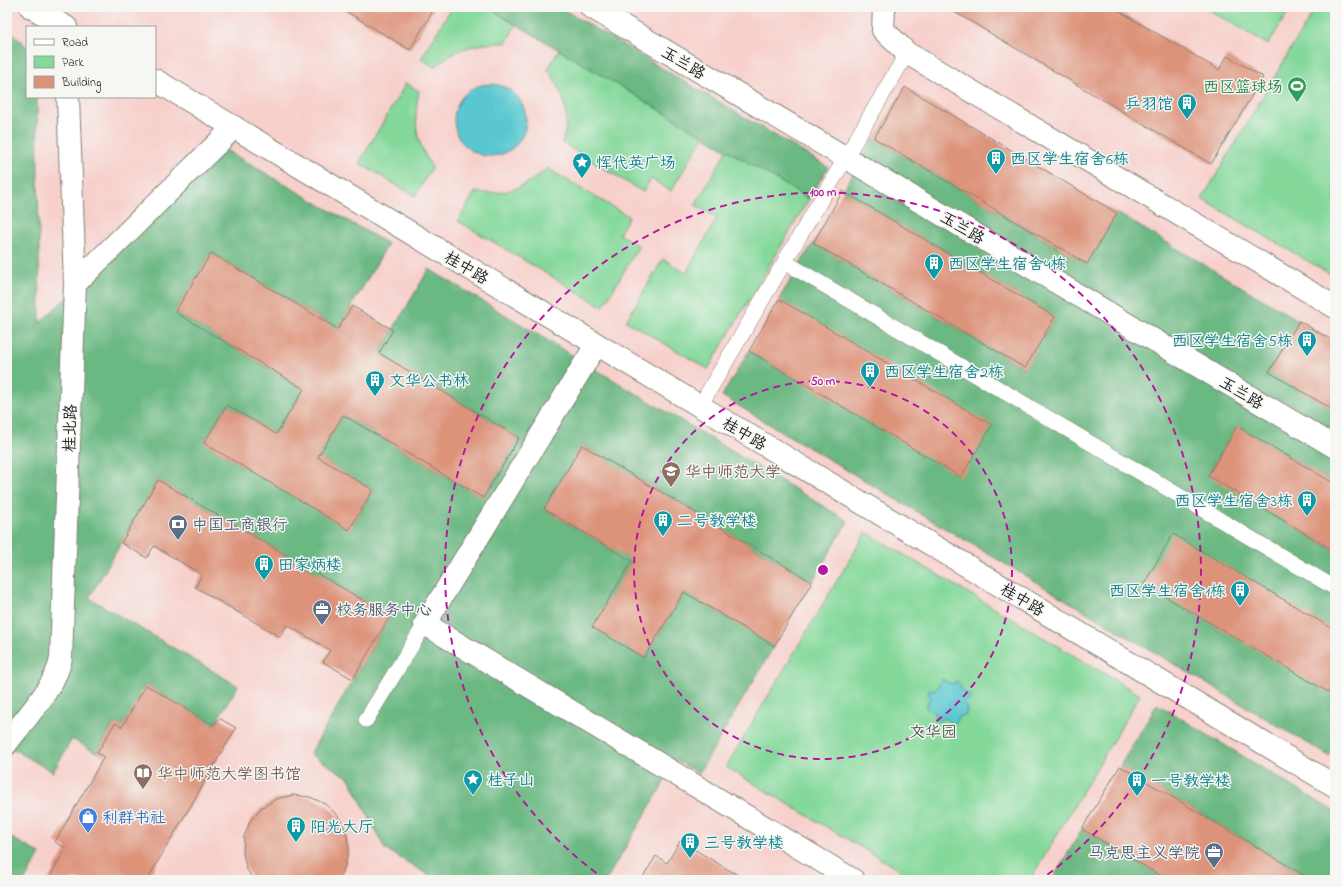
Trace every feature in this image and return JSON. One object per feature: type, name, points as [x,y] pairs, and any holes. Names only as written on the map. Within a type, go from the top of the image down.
[{"type":"street","points":[[31,7],[64,26]]},
{"type":"street","name":"玉兰路","points":[[591,7],[1335,447]]},
{"type":"street","points":[[884,7],[883,30],[906,54],[1335,307]]},
{"type":"street","name":"桂中路","points":[[156,81],[1335,786]]},
{"type":"street","name":"桂北路","points":[[7,743],[53,680],[59,669],[61,658],[75,284],[68,98]]},
{"type":"street","points":[[75,284],[234,127]]},
{"type":"street","points":[[596,345],[425,624],[853,880]]},
{"type":"lane","points":[[700,406],[906,54]]},
{"type":"lane","points":[[785,262],[1335,588]]},
{"type":"lane","points":[[366,720],[425,624]]},
{"type":"shaded area","name":"华中师范大学","points":[[7,7],[1335,7],[1335,880],[7,880]]},
{"type":"green space","points":[[452,7],[487,7],[516,25],[506,43],[477,45],[459,51],[443,60],[435,67],[421,59]]},
{"type":"green space","points":[[487,7],[559,7],[828,167],[809,199]]},
{"type":"green space","points":[[1204,7],[1291,7],[1268,45]]},
{"type":"green space","name":"西区篮球场","points":[[1316,7],[1335,7],[1335,277],[1202,199]]},
{"type":"green space","points":[[7,28],[26,46],[26,98],[37,98],[40,323],[222,148],[388,244],[338,329],[211,253],[175,312],[304,389],[276,434],[227,405],[204,443],[349,529],[373,490],[318,457],[343,415],[483,498],[519,438],[379,353],[429,269],[848,521],[812,582],[582,445],[544,509],[632,561],[593,627],[644,658],[684,592],[774,646],[699,773],[677,761],[606,880],[437,880],[385,849],[349,778],[310,754],[390,616],[158,480],[89,598],[238,686],[214,725],[146,685],[122,727],[114,723],[97,753],[72,739],[53,772],[13,749],[7,758]]},
{"type":"green space","points":[[559,50],[704,136],[671,191],[651,179],[643,192],[562,143],[565,133],[566,114],[562,95],[548,69]]},
{"type":"green space","points":[[406,83],[419,91],[416,112],[417,131],[422,149],[432,167],[415,196],[359,163]]},
{"type":"green space","points":[[874,138],[1086,264],[1117,213],[1299,321],[1269,372],[1335,411],[1335,484],[1237,426],[1208,475],[1335,551],[1335,746],[1329,756],[722,396],[749,351],[961,476],[779,299],[813,243],[1024,368],[1055,317],[843,191]]},
{"type":"green space","points":[[727,150],[809,199],[708,369],[626,321],[663,259],[686,273],[717,218],[695,205]]},
{"type":"green space","points":[[547,168],[629,217],[619,234],[639,246],[603,307],[458,221],[475,192],[496,193],[514,189],[531,181]]},
{"type":"green space","name":"文华园","points":[[866,532],[1140,695],[1030,880],[916,880],[726,767]]},
{"type":"green space","points":[[1157,704],[1335,812],[1335,880],[1312,880],[1120,766]]},
{"type":"green space","points":[[1082,829],[1168,880],[1052,880]]},
{"type":"green space","points":[[7,835],[40,854],[25,880],[7,880]]},
{"type":"water","points":[[490,84],[510,90],[520,100],[526,120],[520,140],[510,150],[490,156],[470,150],[460,140],[454,120],[460,100],[470,90]]},
{"type":"water","points":[[942,679],[951,684],[958,682],[961,685],[961,690],[971,696],[965,706],[967,709],[966,715],[959,716],[954,725],[944,718],[940,721],[936,720],[934,713],[925,707],[930,698],[928,694],[929,690],[936,689]]},
{"type":"building","points":[[339,7],[435,7],[410,50]]},
{"type":"building","name":"乒羽馆","points":[[946,7],[1112,7],[1219,70],[1227,56],[1263,77],[1211,164]]},
{"type":"building","name":"西区学生宿舍6栋","points":[[905,87],[1117,213],[1087,264],[874,138]]},
{"type":"building","name":"西区学生宿舍4栋","points":[[843,191],[1055,317],[1025,368],[813,243]]},
{"type":"building","name":"文华公书林","points":[[211,253],[338,329],[352,306],[393,330],[379,353],[519,438],[483,498],[343,415],[318,457],[373,490],[349,530],[204,443],[227,405],[276,434],[304,389],[175,312]]},
{"type":"building","name":"西区学生宿舍2栋","points":[[779,299],[992,425],[961,477],[749,351]]},
{"type":"building","name":"西区学生宿舍5栋","points":[[1299,321],[1335,342],[1335,411],[1269,372]]},
{"type":"building","name":"西区学生宿舍3栋","points":[[1237,426],[1335,484],[1335,551],[1208,476]]},
{"type":"building","name":"二号教学楼","points":[[582,445],[812,582],[774,646],[684,592],[644,658],[592,627],[632,561],[544,509]]},
{"type":"building","name":"田家炳楼","points":[[158,480],[390,616],[353,679],[323,662],[330,650],[287,625],[280,637],[195,587],[202,575],[154,546],[147,558],[121,543]]},
{"type":"building","name":"西区学生宿舍1栋","points":[[1173,534],[1335,630],[1335,696],[1144,584]]},
{"type":"building","name":"华中师范大学图书馆","points":[[146,685],[214,725],[219,718],[236,728],[147,880],[48,880],[66,848],[55,842],[104,757],[97,753],[115,723],[122,727]]},
{"type":"building","name":"一号教学楼","points":[[1120,766],[1312,880],[1168,880],[1082,829]]},
{"type":"building","name":"阳光大厅","points":[[293,795],[310,797],[325,804],[338,816],[346,831],[349,849],[345,866],[338,880],[254,880],[247,870],[243,854],[244,837],[250,821],[261,808],[276,799]]},
{"type":"building","name":"三号教学楼","points":[[680,841],[746,880],[641,880],[656,856],[667,863]]},
{"type":"place","name":"西区篮球场","points":[[1297,103]]},
{"type":"place","name":"乒羽馆","points":[[1187,120]]},
{"type":"place","name":"西区学生宿舍6栋","points":[[996,175]]},
{"type":"place","name":"恽代英广场","points":[[582,179]]},
{"type":"place","name":"西区学生宿舍4栋","points":[[934,280]]},
{"type":"place","name":"西区学生宿舍5栋","points":[[1307,357]]},
{"type":"place","name":"西区学生宿舍2栋","points":[[870,388]]},
{"type":"place","name":"文华公书林","points":[[375,397]]},
{"type":"place","name":"华中师范大学","points":[[671,488]]},
{"type":"place","name":"西区学生宿舍3栋","points":[[1307,517]]},
{"type":"place","name":"二号教学楼","points":[[663,537]]},
{"type":"place","name":"中国工商银行","points":[[178,541]]},
{"type":"place","name":"田家炳楼","points":[[264,581]]},
{"type":"place","name":"西区学生宿舍1栋","points":[[1240,607]]},
{"type":"place","name":"校务服务中心","points":[[322,626]]},
{"type":"place","name":"华中师范大学图书馆","points":[[143,790]]},
{"type":"place","name":"桂子山","points":[[473,796]]},
{"type":"place","name":"一号教学楼","points":[[1137,797]]},
{"type":"place","name":"利群书社","points":[[88,834]]},
{"type":"place","name":"阳光大厅","points":[[296,843]]},
{"type":"place","name":"三号教学楼","points":[[690,859]]},
{"type":"place","name":"马克思主义学院","points":[[1214,869]]}]
